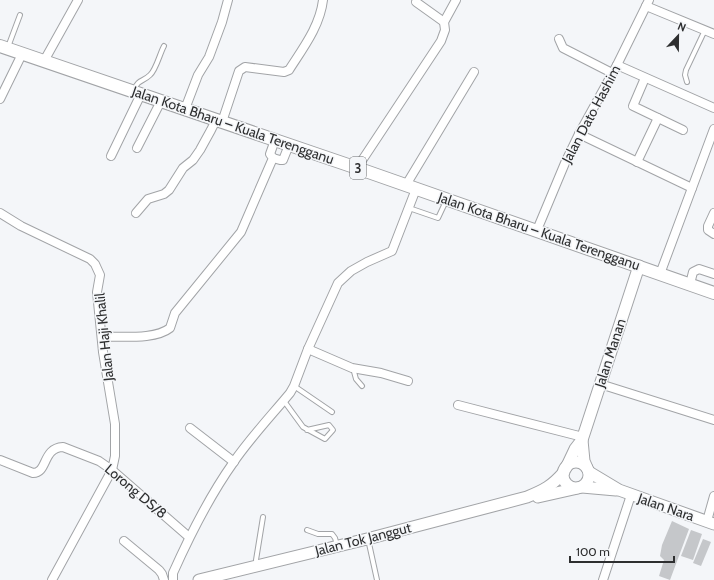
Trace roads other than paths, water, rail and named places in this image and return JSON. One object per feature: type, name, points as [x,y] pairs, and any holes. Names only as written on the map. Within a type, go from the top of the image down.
[{"type":"main road","name":"Jalan Kota Bharu – Kuala Terengganu","points":[[4,48],[537,230],[714,293]]},
{"type":"main road","name":"Jalan Manan","points":[[565,470],[575,449],[582,439],[639,266]]},
{"type":"main road","name":"Jalan Manan","points":[[582,439],[584,461],[588,470]]},
{"type":"main road","points":[[572,463],[580,463],[588,470],[588,480],[580,488],[574,488],[566,484],[564,480],[565,470],[572,463]]},
{"type":"main road","name":"Jalan Tok Janggut","points":[[198,580],[368,539],[527,497],[556,482],[565,470]]},
{"type":"main road","name":"Jalan Nara","points":[[588,470],[618,490],[710,522]]},
{"type":"main road","name":"Jalan Tok Janggut","points":[[527,497],[538,497],[580,488]]},
{"type":"main road","name":"Jalan Nara","points":[[580,488],[618,490]]},
{"type":"street","points":[[44,61],[78,0]]},
{"type":"street","points":[[185,109],[198,75],[209,57],[222,22],[228,0]]},
{"type":"street","points":[[136,213],[148,199],[169,190],[183,168],[193,160],[211,130],[219,121],[239,71],[245,67],[284,72],[289,70],[314,30],[321,11],[323,0]]},
{"type":"street","points":[[444,22],[456,0]]},
{"type":"street","points":[[357,168],[441,41],[446,30],[444,22],[416,2]]},
{"type":"street","points":[[647,3],[714,34]]},
{"type":"street","name":"Jalan Dato Hashim","points":[[537,230],[565,163],[579,134],[617,65],[647,3]]},
{"type":"street","points":[[560,40],[563,48],[612,73]]},
{"type":"street","points":[[0,98],[22,54]]},
{"type":"street","points":[[617,65],[714,108]]},
{"type":"street","points":[[173,580],[173,573],[189,537],[217,488],[234,462],[294,386],[308,349],[338,283],[351,271],[392,251],[409,208],[411,187],[474,72]]},
{"type":"street","points":[[645,78],[633,106],[683,130]]},
{"type":"street","points":[[111,156],[137,93]]},
{"type":"street","points":[[137,148],[161,101]]},
{"type":"street","points":[[637,162],[658,118]]},
{"type":"street","points":[[660,274],[714,129]]},
{"type":"street","points":[[579,134],[692,188]]},
{"type":"street","points":[[275,140],[270,154],[273,158],[283,160],[289,145]]},
{"type":"street","points":[[102,337],[149,335],[159,333],[170,328],[175,314],[241,232],[273,158]]},
{"type":"street","points":[[714,212],[708,226],[708,230],[714,234]]},
{"type":"street","name":"Jalan Haji Khalil","points":[[0,213],[21,226],[90,259],[95,264],[100,275],[97,292],[103,352],[115,424],[115,456],[112,470],[52,580]]},
{"type":"street","points":[[690,284],[693,272],[699,269],[714,274]]},
{"type":"street","points":[[308,349],[352,368],[381,373],[408,381]]},
{"type":"street","points":[[600,384],[714,420]]},
{"type":"street","points":[[458,405],[582,439]]},
{"type":"street","points":[[190,428],[234,462]]},
{"type":"street","name":"Lorong DS/8","points":[[0,460],[33,473],[38,473],[40,472],[48,455],[58,447],[63,447],[99,461],[112,470],[189,537]]},
{"type":"street","points":[[603,580],[631,495]]},
{"type":"street","points":[[710,522],[714,496]]},
{"type":"street","points":[[124,541],[159,570],[164,580]]},
{"type":"lane","points":[[4,48],[20,15]]},
{"type":"lane","points":[[687,82],[685,75],[686,70],[705,30]]},
{"type":"lane","points":[[137,93],[136,83],[149,76],[164,46]]},
{"type":"lane","points":[[409,208],[438,218],[447,199]]},
{"type":"lane","points":[[352,368],[356,374],[356,379],[362,386]]},
{"type":"lane","points":[[294,386],[332,412]]},
{"type":"lane","points":[[284,400],[302,428],[325,439],[333,430],[329,425],[307,430]]},
{"type":"lane","points":[[258,566],[256,560],[263,517]]},
{"type":"lane","points":[[307,530],[318,534],[332,534],[338,546]]},
{"type":"lane","points":[[368,539],[377,580]]}]
